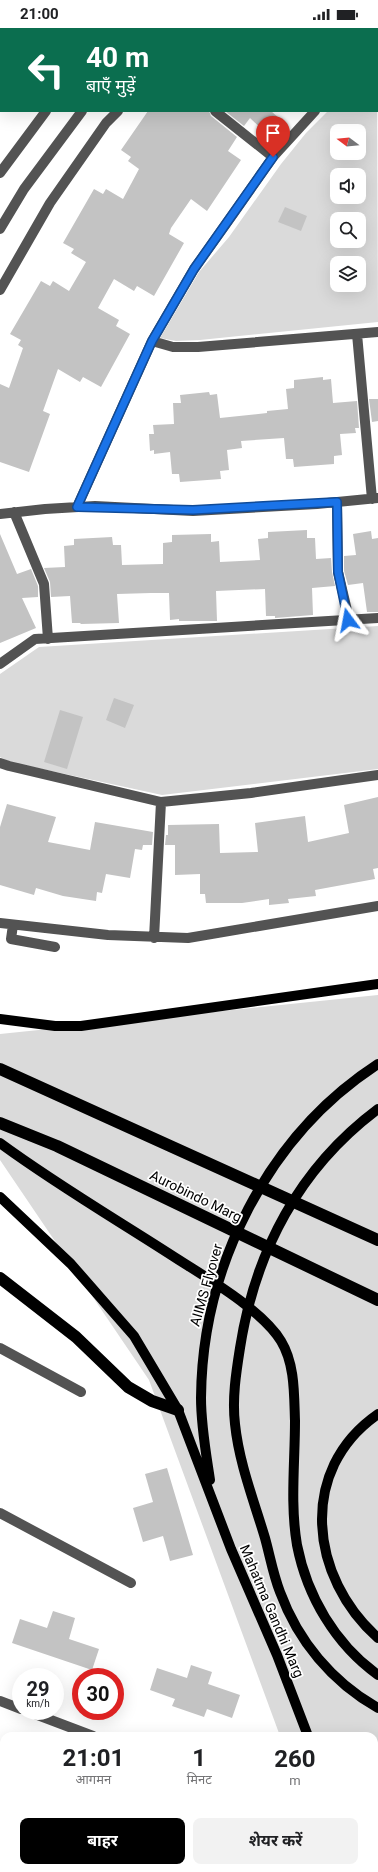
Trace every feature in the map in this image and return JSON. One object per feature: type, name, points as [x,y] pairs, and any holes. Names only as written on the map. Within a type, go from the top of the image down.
[{"type":"highway","points":[[0,1069],[378,1240]]},
{"type":"highway","name":"Aurobindo Marg","points":[[0,1123],[57,1146],[378,1300]]},
{"type":"highway","points":[[0,1278],[76,1337],[128,1387],[152,1401],[178,1410]]},
{"type":"main road","points":[[0,1019],[55,1026],[81,1026],[378,984]]},
{"type":"main road","name":"AIIMS Flyover","points":[[212,1496],[202,1425],[201,1399],[204,1348],[211,1307],[222,1268],[238,1229],[256,1193],[279,1159],[305,1127],[334,1098],[378,1064]]},
{"type":"main road","points":[[378,1108],[362,1120],[313,1172],[293,1200],[275,1231],[261,1263],[250,1297],[237,1367],[234,1395],[235,1424],[240,1452],[279,1591],[293,1622],[311,1651],[334,1676],[361,1698],[378,1708]]},
{"type":"main road","points":[[0,1144],[225,1289],[267,1324],[281,1342],[290,1363],[294,1398],[295,1520],[297,1544],[303,1568],[319,1607],[335,1633],[351,1652],[378,1674]]},
{"type":"main road","points":[[0,1197],[71,1264],[134,1336],[178,1410],[212,1496]]},
{"type":"main road","points":[[378,1414],[365,1423],[340,1452],[326,1485],[321,1520],[327,1558],[343,1597],[354,1614],[378,1638]]},
{"type":"main road","name":"Mahatma Gandhi Marg","points":[[212,1496],[231,1549],[277,1655],[306,1732]]},
{"type":"street","points":[[0,173],[45,112]]},
{"type":"street","points":[[0,229],[24,189],[81,112]]},
{"type":"street","points":[[0,290],[50,203],[106,123],[117,112]]},
{"type":"street","points":[[216,112],[273,157]]},
{"type":"street","points":[[77,507],[152,341],[194,269],[273,157],[314,112]]},
{"type":"street","points":[[152,341],[173,347],[198,347],[378,332]]},
{"type":"street","points":[[0,514],[77,507],[193,510],[337,502],[375,498],[357,334]]},
{"type":"street","points":[[337,502],[338,572],[348,620]]},
{"type":"street","points":[[14,512],[44,584],[48,639]]},
{"type":"street","points":[[0,664],[35,639],[378,618]]},
{"type":"street","points":[[0,762],[9,766],[161,802],[251,793],[378,775]]},
{"type":"street","points":[[154,938],[161,802]]},
{"type":"street","points":[[0,923],[154,938],[188,938],[378,906]]},
{"type":"street","points":[[13,925],[11,939],[54,947]]},
{"type":"street","points":[[0,1348],[81,1392]]},
{"type":"street","points":[[0,1513],[131,1583]]},
{"type":"street","points":[[0,1701],[12,1706]]},
{"type":"street","points":[[51,1720],[82,1732]]},
{"type":"shaded area","points":[[327,112],[377,112],[378,322],[200,340],[176,341],[160,338],[199,272],[229,237],[281,164],[306,133]]},
{"type":"shaded area","points":[[378,626],[378,769],[162,795],[10,762],[0,757],[0,674],[39,647]]},
{"type":"shaded area","points":[[378,995],[378,1732],[279,1732],[149,1380],[0,1160],[0,1034]]},
{"type":"building","points":[[147,112],[209,112],[211,116],[237,137],[228,151],[241,160],[207,211],[191,199],[171,228],[169,234],[184,243],[154,296],[137,286],[134,291],[114,279],[98,308],[119,320],[116,326],[130,334],[101,387],[83,377],[80,382],[58,369],[43,411],[50,414],[29,472],[0,462],[0,384],[9,388],[23,348],[18,345],[21,340],[10,334],[41,281],[50,286],[53,281],[69,291],[86,262],[71,253],[74,249],[63,243],[94,189],[103,194],[106,189],[123,199],[139,169],[128,161],[131,157],[121,150]]},
{"type":"building","points":[[226,112],[272,112],[281,120],[267,134],[250,118],[244,126]]},
{"type":"building","points":[[285,207],[307,216],[301,231],[278,222]]},
{"type":"building","points":[[323,377],[323,380],[331,379],[333,403],[357,401],[359,428],[355,428],[356,433],[340,434],[342,455],[334,456],[334,464],[294,467],[293,459],[286,459],[284,438],[241,441],[242,448],[227,450],[229,470],[220,471],[221,479],[180,482],[179,474],[172,474],[170,452],[154,454],[154,450],[150,451],[149,434],[154,434],[153,425],[174,424],[173,403],[181,403],[180,395],[209,392],[210,395],[217,394],[220,418],[267,413],[267,411],[288,409],[286,389],[294,388],[294,380]]},
{"type":"building","points":[[369,399],[378,399],[378,421],[372,422]]},
{"type":"building","points":[[307,530],[307,538],[315,538],[316,559],[331,558],[335,586],[312,588],[313,615],[275,618],[275,616],[266,616],[265,589],[216,591],[217,621],[170,620],[169,593],[151,593],[117,594],[119,623],[72,623],[70,596],[51,597],[50,582],[44,568],[65,567],[64,546],[74,545],[74,539],[112,537],[113,545],[121,545],[122,565],[163,564],[163,543],[172,542],[172,535],[211,534],[211,542],[219,541],[220,562],[260,560],[258,539],[268,538],[268,532]]},
{"type":"building","points":[[371,531],[372,539],[378,538],[378,612],[367,612],[363,583],[348,585],[344,571],[344,556],[356,555],[353,534]]},
{"type":"building","points":[[0,534],[17,574],[31,569],[38,586],[38,597],[22,598],[36,628],[0,643]]},
{"type":"building","points":[[114,698],[134,705],[125,728],[106,720]]},
{"type":"building","points":[[60,710],[83,717],[67,769],[44,762]]},
{"type":"building","points":[[378,797],[378,868],[373,869],[375,879],[315,890],[316,896],[288,899],[289,903],[269,905],[269,899],[242,903],[206,903],[205,894],[200,894],[200,874],[175,875],[175,845],[165,845],[166,835],[168,835],[168,825],[219,824],[220,853],[258,852],[255,823],[305,816],[308,842],[349,833],[344,805]]},
{"type":"building","points":[[7,804],[56,817],[48,842],[90,850],[95,822],[153,832],[152,845],[143,845],[142,850],[135,849],[130,878],[106,874],[102,893],[97,892],[96,901],[63,896],[36,888],[34,895],[0,885],[0,827]]},
{"type":"building","points":[[167,1468],[193,1555],[170,1561],[163,1536],[143,1542],[133,1508],[153,1502],[145,1474]]},
{"type":"building","points":[[53,1611],[75,1618],[69,1639],[99,1649],[93,1668],[86,1668],[12,1643],[20,1619],[47,1628]]},
{"type":"building","points":[[191,1665],[212,1672],[208,1684],[240,1695],[232,1718],[207,1709],[204,1717],[172,1706],[175,1699],[150,1690],[157,1668],[187,1678]]},
{"type":"route","points":[[273,157],[194,269],[170,313],[152,341],[77,507],[95,506],[193,510],[337,502],[338,572],[348,620]]}]
